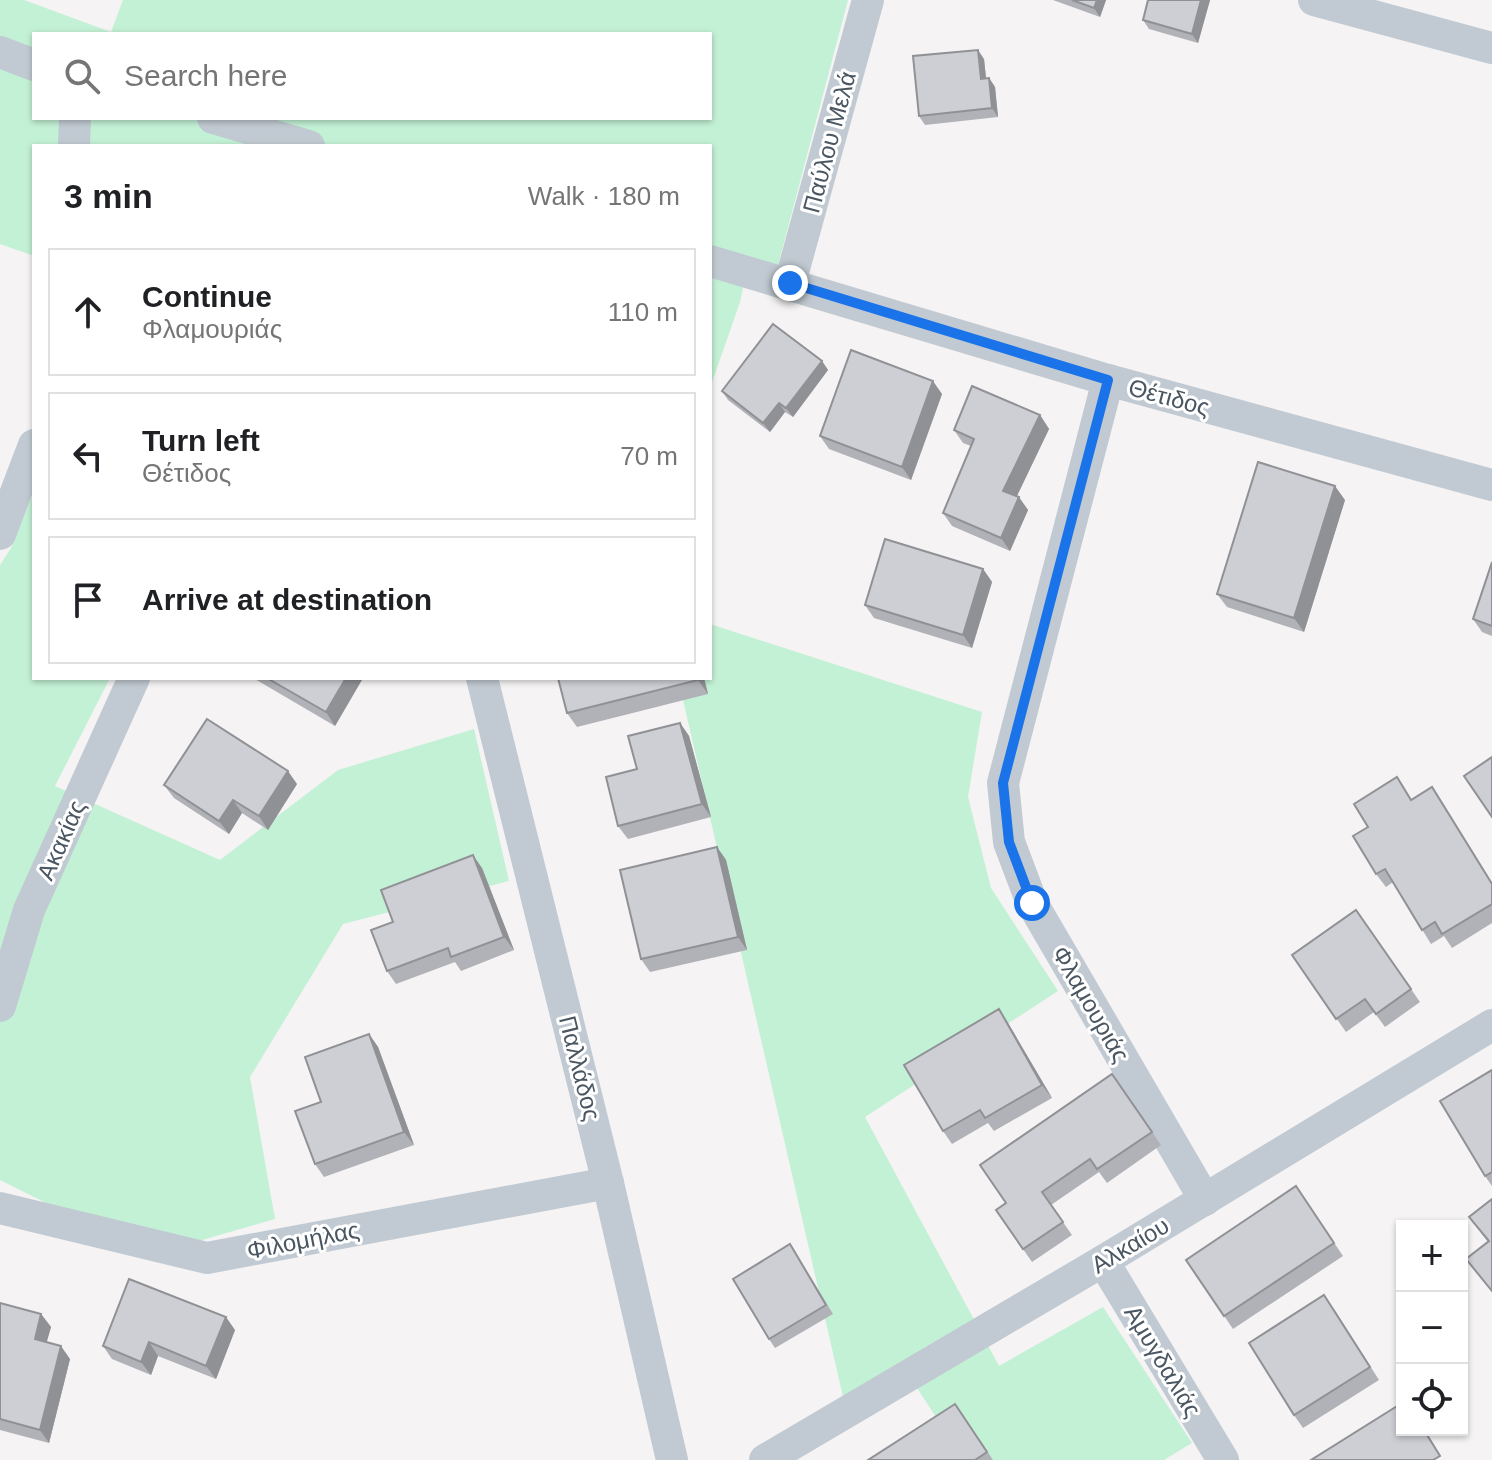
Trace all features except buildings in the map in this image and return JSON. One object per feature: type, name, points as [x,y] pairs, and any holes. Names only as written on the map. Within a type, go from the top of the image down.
[{"type":"street","name":"Παύλου Μελά","points":[[790,283],[868,0]]},
{"type":"street","points":[[1314,0],[1492,48]]},
{"type":"street","points":[[0,52],[32,64]]},
{"type":"street","points":[[74,144],[75,120]]},
{"type":"street","points":[[220,120],[302,144]]},
{"type":"street","name":"Θέτιδος","points":[[712,262],[1108,380],[1492,485]]},
{"type":"street","name":"Φλαμουριάς","points":[[1108,380],[1003,783],[1009,842],[1032,903],[1205,1200]]},
{"type":"street","points":[[0,534],[32,450]]},
{"type":"street","name":"Ακακίας","points":[[0,1006],[29,910],[133,680]]},
{"type":"street","name":"Παλλάδος","points":[[482,680],[608,1183],[672,1460]]},
{"type":"street","name":"Αλκαίου","points":[[765,1460],[1205,1200],[1492,1025]]},
{"type":"street","name":"Φιλομήλας","points":[[0,1208],[207,1258],[608,1183]]},
{"type":"street","name":"Αμυγδαλιάς","points":[[1103,1261],[1223,1460]]},
{"type":"green space","points":[[0,0],[24,0],[111,32],[123,0],[848,0],[777,269],[748,264],[740,302],[712,382],[712,144],[32,144],[32,255],[0,244]]},
{"type":"green space","points":[[32,496],[32,680],[109,680],[55,786],[220,860],[338,770],[474,729],[509,881],[343,924],[250,1077],[275,1219],[150,1255],[0,1180],[0,565],[11,548]]},
{"type":"green space","points":[[712,625],[982,712],[968,797],[991,888],[1058,991],[865,1117],[999,1366],[1103,1307],[1192,1443],[1164,1460],[964,1460],[906,1371],[844,1401],[678,680],[712,680]]},
{"type":"route","points":[[790,283],[1108,380],[1003,783],[1009,842],[1032,903]]}]
